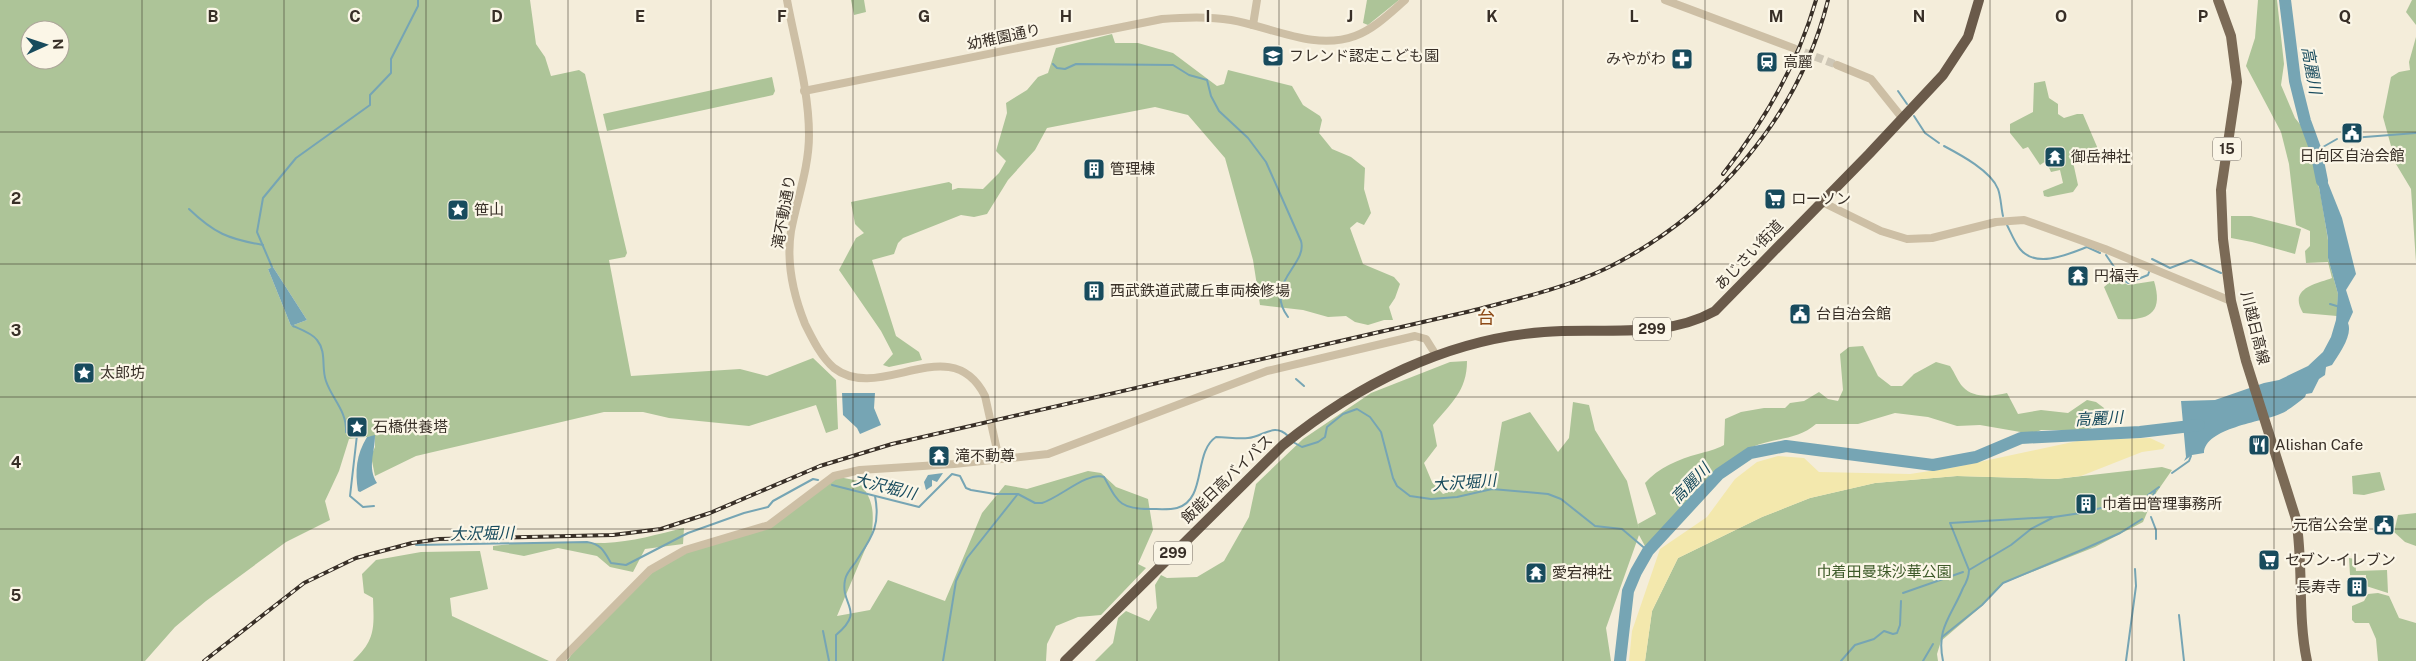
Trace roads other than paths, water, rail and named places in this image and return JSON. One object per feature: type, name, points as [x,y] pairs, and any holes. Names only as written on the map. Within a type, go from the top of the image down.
[{"type":"highway","name":"あじさい街道","points":[[1436,355],[1485,342],[1527,334],[1558,331],[1670,328],[1701,319],[1715,311],[1729,299],[1903,119],[1943,75],[1958,55],[1968,37],[1979,0]]},
{"type":"highway","name":"飯能日高バイパス","points":[[1065,661],[1283,445],[1363,389],[1436,355]]},
{"type":"main road","name":"川越日高線","points":[[2218,0],[2231,36],[2237,82],[2221,190],[2223,239],[2231,301],[2253,381],[2292,502],[2299,533],[2306,661]]},
{"type":"street","name":"滝不動通り","points":[[787,0],[808,113],[808,153],[791,232],[790,252],[792,284],[807,328],[819,350],[833,367],[855,378],[878,378],[936,366],[968,375],[985,396],[999,459]]},
{"type":"street","points":[[1252,25],[1257,0]]},
{"type":"street","name":"幼稚園通り","points":[[804,91],[1162,19],[1214,18],[1252,25],[1311,40],[1342,40],[1366,30],[1405,0]]},
{"type":"street","points":[[1665,0],[1793,48]]},
{"type":"street","points":[[1837,65],[1871,79],[1903,119]]},
{"type":"street","points":[[1822,202],[1881,231],[1907,239],[1932,238],[2003,221],[2029,221],[2176,277],[2231,301]]},
{"type":"street","points":[[560,661],[650,570],[685,550],[769,525],[834,476],[860,470],[1048,454],[1267,371],[1415,336],[1426,338],[1436,355]]},
{"type":"water","points":[[2320,163],[2342,218],[2356,274],[2346,290],[2353,312],[2348,323],[2349,333],[2347,339],[2332,365],[2326,367],[2325,375],[2319,379],[2312,393],[2306,394],[2305,397],[2280,414],[2236,427],[2214,437],[2207,444],[2204,453],[2192,455],[2184,461],[2186,457],[2181,401],[2215,400],[2264,383],[2279,380],[2308,366],[2323,352],[2331,337],[2336,320],[2338,294],[2328,258],[2328,239],[2316,170]]},
{"type":"water","points":[[273,267],[307,320],[291,326],[268,269]]},
{"type":"water","points":[[842,393],[875,393],[874,408],[881,425],[860,434],[857,428],[843,415]]},
{"type":"water","points":[[375,435],[372,471],[377,483],[360,492],[358,491],[357,463],[367,437]]},
{"type":"water","points":[[943,473],[937,482],[932,480],[932,486],[926,490],[924,482],[928,475]]},
{"type":"waterway","points":[[272,267],[257,232],[263,198],[296,158],[370,105],[370,95],[391,73],[391,59],[418,6],[418,0]]},
{"type":"waterway","name":"高麗川","points":[[2285,0],[2295,81],[2305,121],[2316,151],[2322,181]]},
{"type":"waterway","points":[[1053,64],[1057,68],[1065,69],[1076,64],[1173,65],[1189,75],[1207,80],[1211,96],[1219,111],[1248,138],[1266,162],[1301,241],[1301,250],[1298,258],[1283,284],[1280,294],[1282,305],[1288,317]]},
{"type":"waterway","points":[[1898,91],[1907,104]]},
{"type":"waterway","points":[[1914,116],[1925,133],[1939,143]]},
{"type":"waterway","points":[[2352,138],[2416,133]]},
{"type":"waterway","points":[[2316,151],[2337,139]]},
{"type":"waterway","points":[[1944,146],[1975,164],[1989,176],[1998,189],[2003,216]]},
{"type":"waterway","points":[[189,209],[206,224],[222,234],[263,245]]},
{"type":"waterway","points":[[2007,225],[2020,249],[2027,255],[2035,258],[2053,258],[2087,247],[2100,253]]},
{"type":"waterway","points":[[2106,255],[2123,280],[2128,283],[2148,275],[2149,272]]},
{"type":"waterway","points":[[2152,259],[2170,268],[2191,260],[2221,273]]},
{"type":"waterway","points":[[2330,304],[2340,307]]},
{"type":"waterway","points":[[293,326],[313,336],[320,345],[326,381],[342,411],[346,432],[357,435],[350,496],[363,507],[374,506]]},
{"type":"waterway","points":[[1296,379],[1304,386]]},
{"type":"waterway","name":"大沢堀川","points":[[1293,442],[1302,447],[1318,442],[1325,437],[1327,427],[1343,414],[1357,409],[1370,417],[1381,432],[1393,478],[1397,486],[1410,496],[1431,499],[1457,497],[1492,489],[1548,494],[1561,499],[1595,526],[1622,529],[1648,551]]},
{"type":"waterway","name":"高麗川","points":[[1620,661],[1628,591],[1648,551],[1719,474],[1750,453],[1786,446],[1933,465],[1976,457],[2021,438],[2140,432],[2199,425]]},
{"type":"waterway","name":"大沢堀川","points":[[832,485],[919,507],[952,474],[960,476],[966,488],[971,490],[995,494],[1018,494],[1035,503],[1042,503],[1082,481],[1097,476],[1104,477],[1117,498],[1132,508],[1171,509],[1186,503],[1193,496],[1204,453],[1216,437],[1248,438],[1273,430],[1278,430],[1288,436]]},
{"type":"waterway","points":[[2172,473],[2189,461],[2191,456]]},
{"type":"waterway","name":"大沢堀川","points":[[416,545],[587,542],[599,546],[611,563],[626,565],[688,533],[744,513],[768,507],[773,501],[813,479],[818,480]]},
{"type":"waterway","points":[[2148,495],[2159,487]]},
{"type":"waterway","points":[[2147,510],[2155,491]]},
{"type":"waterway","points":[[943,661],[956,581],[967,558],[1017,495]]},
{"type":"waterway","points":[[836,661],[836,635],[845,627],[851,613],[844,589],[845,580],[870,539],[876,524],[877,507],[875,496]]},
{"type":"waterway","points":[[1943,661],[1941,650],[1943,631],[1966,582],[1969,570],[2011,545],[2031,529],[2054,517],[2081,513],[2129,501]]},
{"type":"waterway","points":[[1969,570],[1950,523],[2052,517]]},
{"type":"waterway","points":[[2151,517],[2156,530],[2156,539]]},
{"type":"waterway","points":[[1942,637],[1982,605],[2003,583],[2120,533],[2142,519]]},
{"type":"waterway","points":[[2126,661],[2136,586],[2135,569]]},
{"type":"waterway","points":[[1903,593],[1963,572]]},
{"type":"waterway","points":[[1841,661],[1855,645],[1874,639],[1884,631],[1893,634],[1897,633],[1900,625],[1901,601]]},
{"type":"waterway","points":[[2179,615],[2184,661]]},
{"type":"waterway","points":[[823,631],[829,661]]},
{"type":"waterway","points":[[1923,661],[1933,644]]},
{"type":"tunnel","points":[[1793,48],[1837,65]]},
{"type":"railway","points":[[1723,174],[1766,113],[1778,91],[1800,46],[1816,0]]},
{"type":"railway","points":[[204,661],[304,583],[356,558],[412,543],[439,539],[613,535],[661,529],[710,513],[820,466],[892,444],[1471,311],[1539,293],[1589,276],[1644,247],[1681,221],[1715,192],[1746,159],[1773,123],[1796,84],[1814,43],[1828,0]]},
{"type":"place","name":"フレンド認定こども園","points":[[1273,56]]},
{"type":"place","name":"みやがわ","points":[[1682,59]]},
{"type":"place","name":"高麗","points":[[1767,62]]},
{"type":"place","name":"日向区自治会館","points":[[2352,133]]},
{"type":"place","name":"御岳神社","points":[[2055,157]]},
{"type":"place","name":"管理棟","points":[[1094,169]]},
{"type":"place","name":"ローソン","points":[[1775,199]]},
{"type":"place","name":"笹山","points":[[458,210]]},
{"type":"place","name":"円福寺","points":[[2078,276]]},
{"type":"place","name":"西武鉄道武蔵丘車両検修場","points":[[1094,291]]},
{"type":"place","name":"台自治会館","points":[[1800,314]]},
{"type":"place","name":"太郎坊","points":[[84,373]]},
{"type":"place","name":"石橋供養塔","points":[[357,427]]},
{"type":"place","name":"Alishan Cafe","points":[[2259,445]]},
{"type":"place","name":"滝不動尊","points":[[939,456]]},
{"type":"place","name":"巾着田管理事務所","points":[[2086,504]]},
{"type":"place","name":"元宿公会堂","points":[[2384,525]]},
{"type":"place","name":"セブン-イレブン","points":[[2269,560]]},
{"type":"place","name":"愛宕神社","points":[[1536,573]]},
{"type":"place","name":"長寿寺","points":[[2357,587]]},
{"type":"district","name":"台","points":[[1486,318]]},
{"type":"park label","name":"巾着田曼珠沙華公園","points":[[1884,572]]}]
